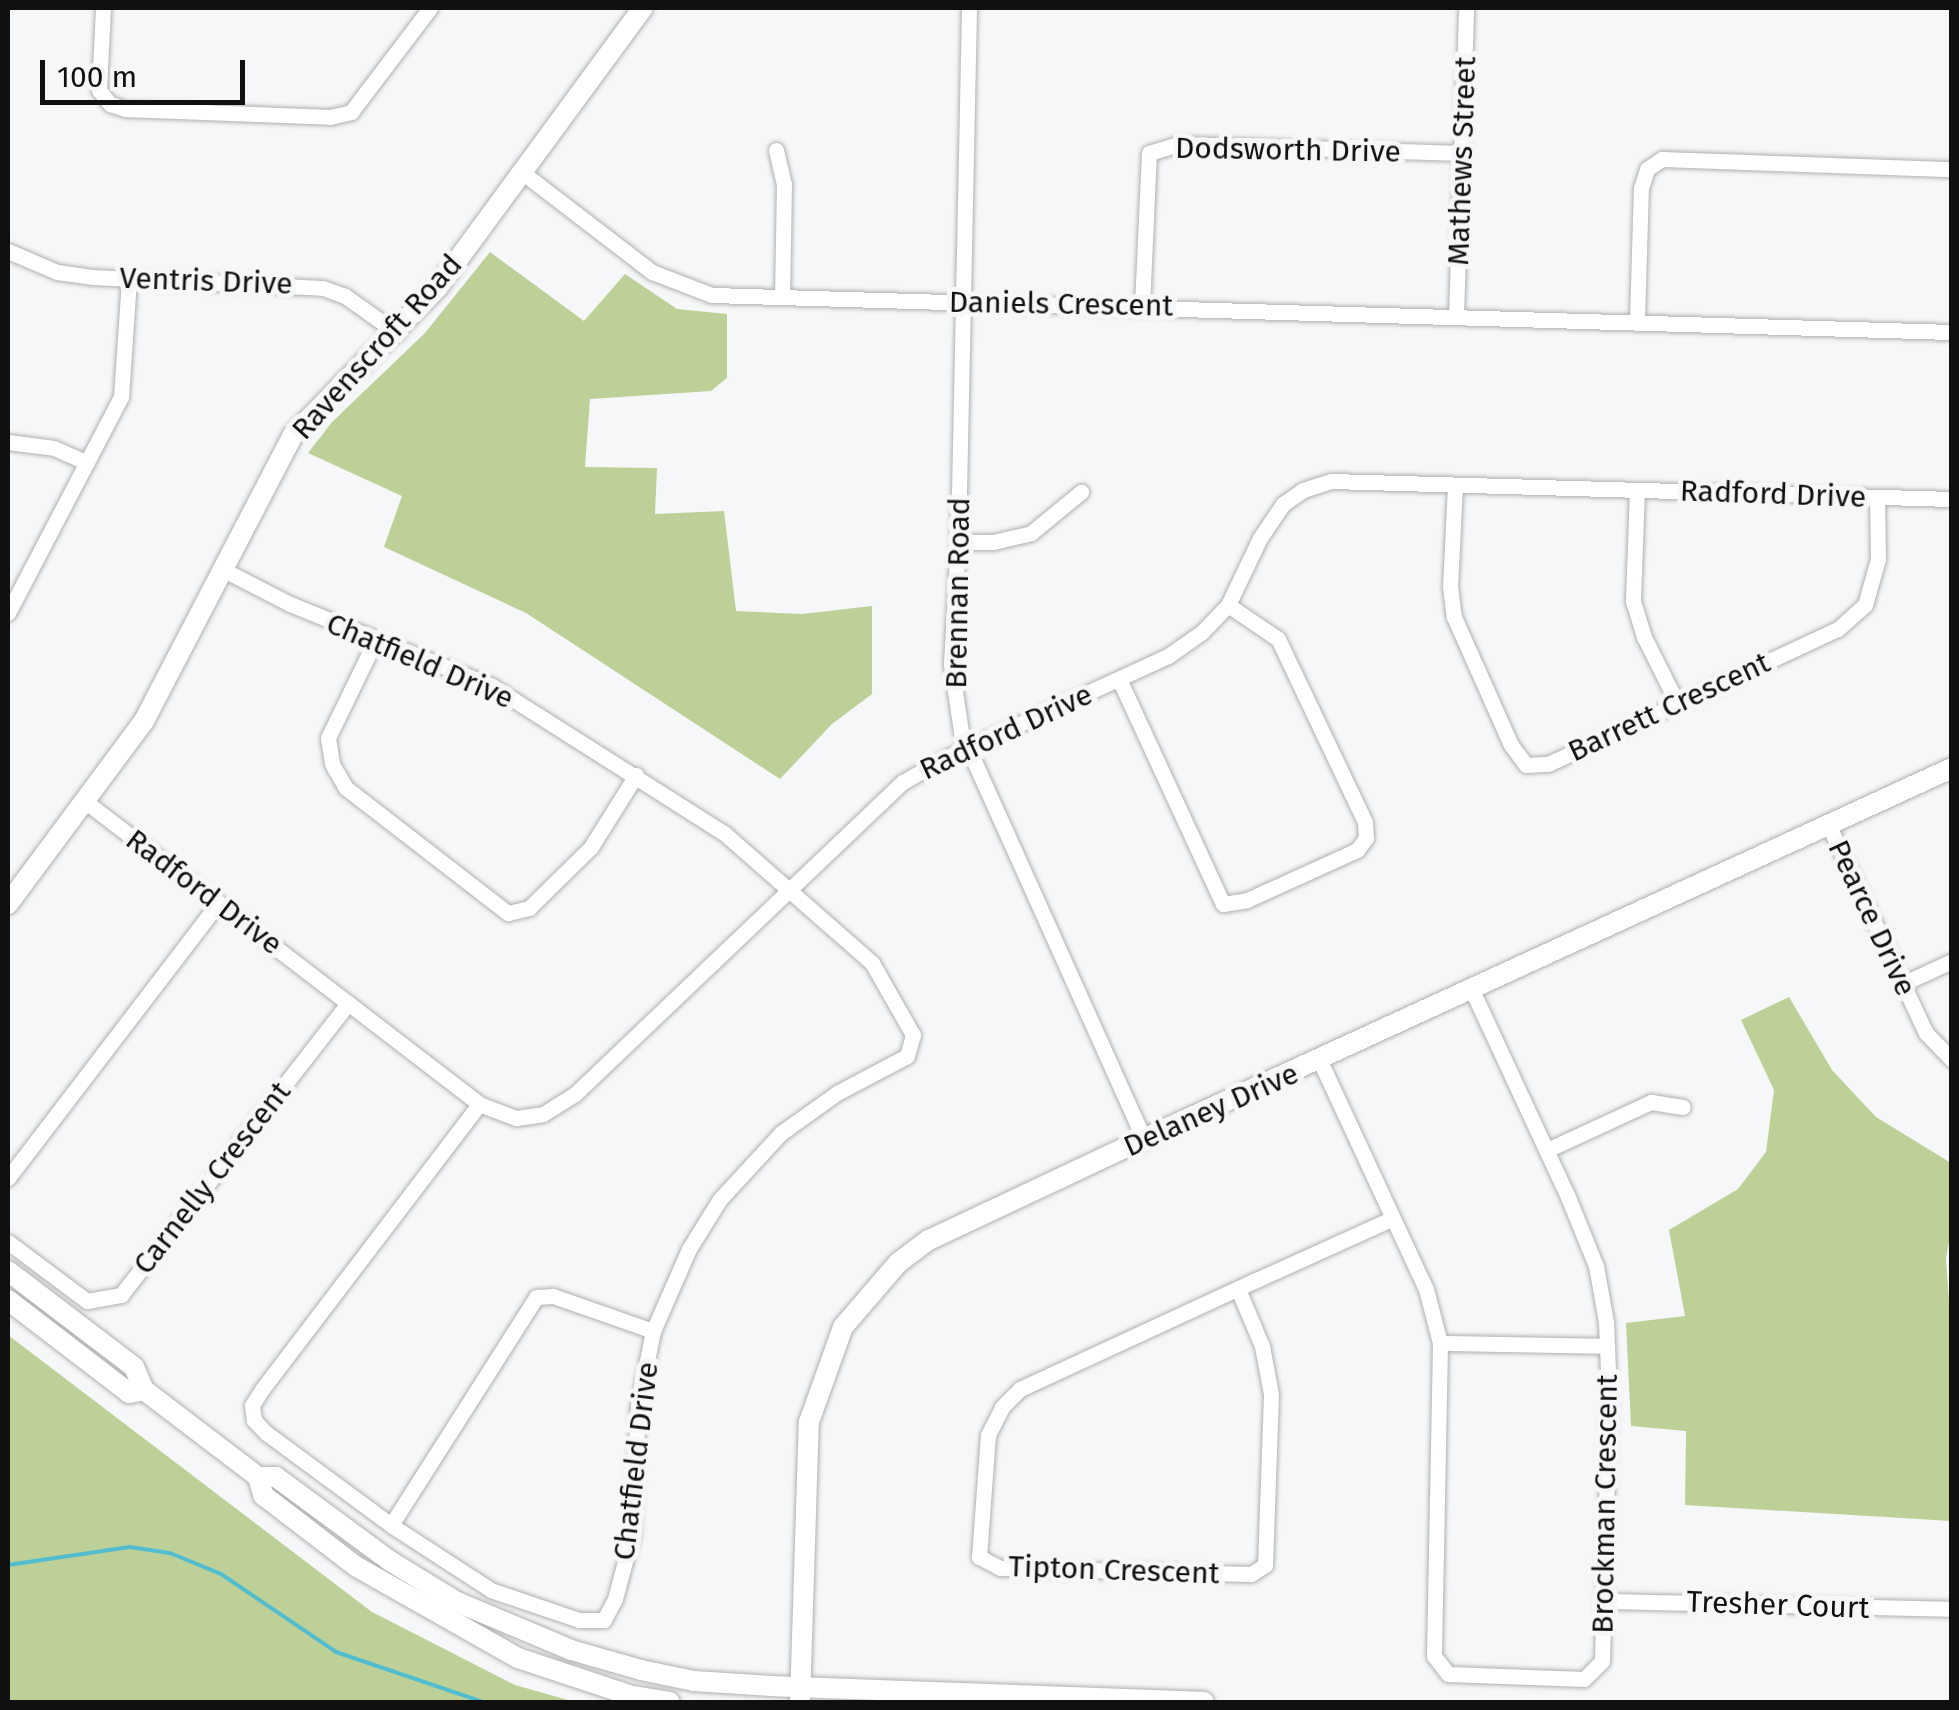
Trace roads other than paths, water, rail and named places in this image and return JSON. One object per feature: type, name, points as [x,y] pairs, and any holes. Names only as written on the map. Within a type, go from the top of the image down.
[{"type":"street","points":[[102,8],[99,90],[110,104],[125,110],[330,117],[351,112],[430,8]]},
{"type":"street","name":"Ravenscroft Road","points":[[8,904],[144,720],[301,425],[438,288],[643,8]]},
{"type":"street","name":"Brennan Road","points":[[969,8],[958,542],[951,664],[966,749],[1144,1139]]},
{"type":"street","name":"Mathews Street","points":[[1456,315],[1466,8]]},
{"type":"street","name":"Dodsworth Drive","points":[[1142,306],[1149,154],[1178,144],[1462,153]]},
{"type":"street","points":[[776,150],[784,184],[782,296]]},
{"type":"street","points":[[1637,320],[1640,188],[1647,169],[1662,159],[1952,169]]},
{"type":"street","name":"Daniels Crescent","points":[[524,173],[673,284],[712,295],[1952,332]]},
{"type":"street","name":"Ventris Drive","points":[[8,250],[58,272],[323,288],[345,296],[397,333]]},
{"type":"street","points":[[8,613],[126,380],[129,279]]},
{"type":"street","points":[[8,442],[54,448],[87,463]]},
{"type":"street","name":"Radford Drive","points":[[86,802],[479,1104],[516,1118],[543,1114],[575,1094],[903,782],[1168,656],[1202,632],[1228,605],[1260,538],[1283,504],[1303,490],[1331,481],[1952,499]]},
{"type":"street","name":"Barrett Crescent","points":[[1456,485],[1450,586],[1454,617],[1511,745],[1526,765],[1548,764],[1838,629],[1865,605],[1878,560],[1877,497]]},
{"type":"street","points":[[1637,490],[1633,600],[1644,637],[1676,703]]},
{"type":"street","points":[[958,542],[993,542],[1031,533],[1081,492]]},
{"type":"street","name":"Chatfield Drive","points":[[224,570],[290,604],[492,686],[724,832],[872,963],[896,998],[913,1035],[906,1056],[837,1092],[781,1133],[751,1162],[688,1249],[653,1331],[638,1406],[632,1535],[615,1599],[604,1620],[579,1620],[491,1590],[391,1525],[266,1433],[254,1420],[252,1405],[479,1104]]},
{"type":"street","points":[[1119,679],[1223,904],[1248,900],[1357,850],[1366,838],[1365,822],[1278,639],[1228,605]]},
{"type":"street","points":[[376,639],[328,738],[332,764],[346,788],[508,913],[529,908],[591,847],[636,775]]},
{"type":"street","name":"Delaney Drive","points":[[800,1697],[809,1422],[843,1327],[898,1263],[929,1240],[1144,1139],[1320,1062],[1952,768]]},
{"type":"street","name":"Pearce Drive","points":[[1828,824],[1926,1033],[1952,1060]]},
{"type":"street","points":[[8,1178],[218,902]]},
{"type":"street","points":[[1902,984],[1952,961]]},
{"type":"street","name":"Brockman Crescent","points":[[1320,1062],[1426,1289],[1440,1343],[1434,1656],[1448,1674],[1584,1679],[1602,1661],[1605,1600],[1607,1346],[1596,1266],[1472,990]]},
{"type":"street","name":"Carnelly Crescent","points":[[8,1242],[88,1301],[121,1295],[348,1003]]},
{"type":"street","points":[[1547,1150],[1651,1102],[1683,1106]]},
{"type":"street","name":"Tipton Crescent","points":[[1238,1289],[1262,1346],[1271,1394],[1265,1565],[1251,1574],[1000,1568],[979,1556],[988,1435],[1002,1407],[1020,1389],[1238,1289],[1391,1219]]},
{"type":"street","points":[[8,1271],[134,1368],[144,1390],[258,1477],[263,1495],[357,1567],[432,1613],[518,1658],[632,1696],[670,1702]]},
{"type":"street","points":[[391,1525],[536,1298],[553,1296],[653,1331]]},
{"type":"street","points":[[8,1300],[129,1393],[144,1390]]},
{"type":"street","points":[[1440,1343],[1607,1346]]},
{"type":"street","points":[[258,1477],[276,1477],[390,1562],[510,1628],[571,1650],[676,1677],[800,1697],[1204,1702]]},
{"type":"street","name":"Tresher Court","points":[[1605,1600],[1952,1609]]},
{"type":"waterway","points":[[8,1565],[130,1547],[170,1553],[221,1574],[336,1652],[483,1702]]}]
